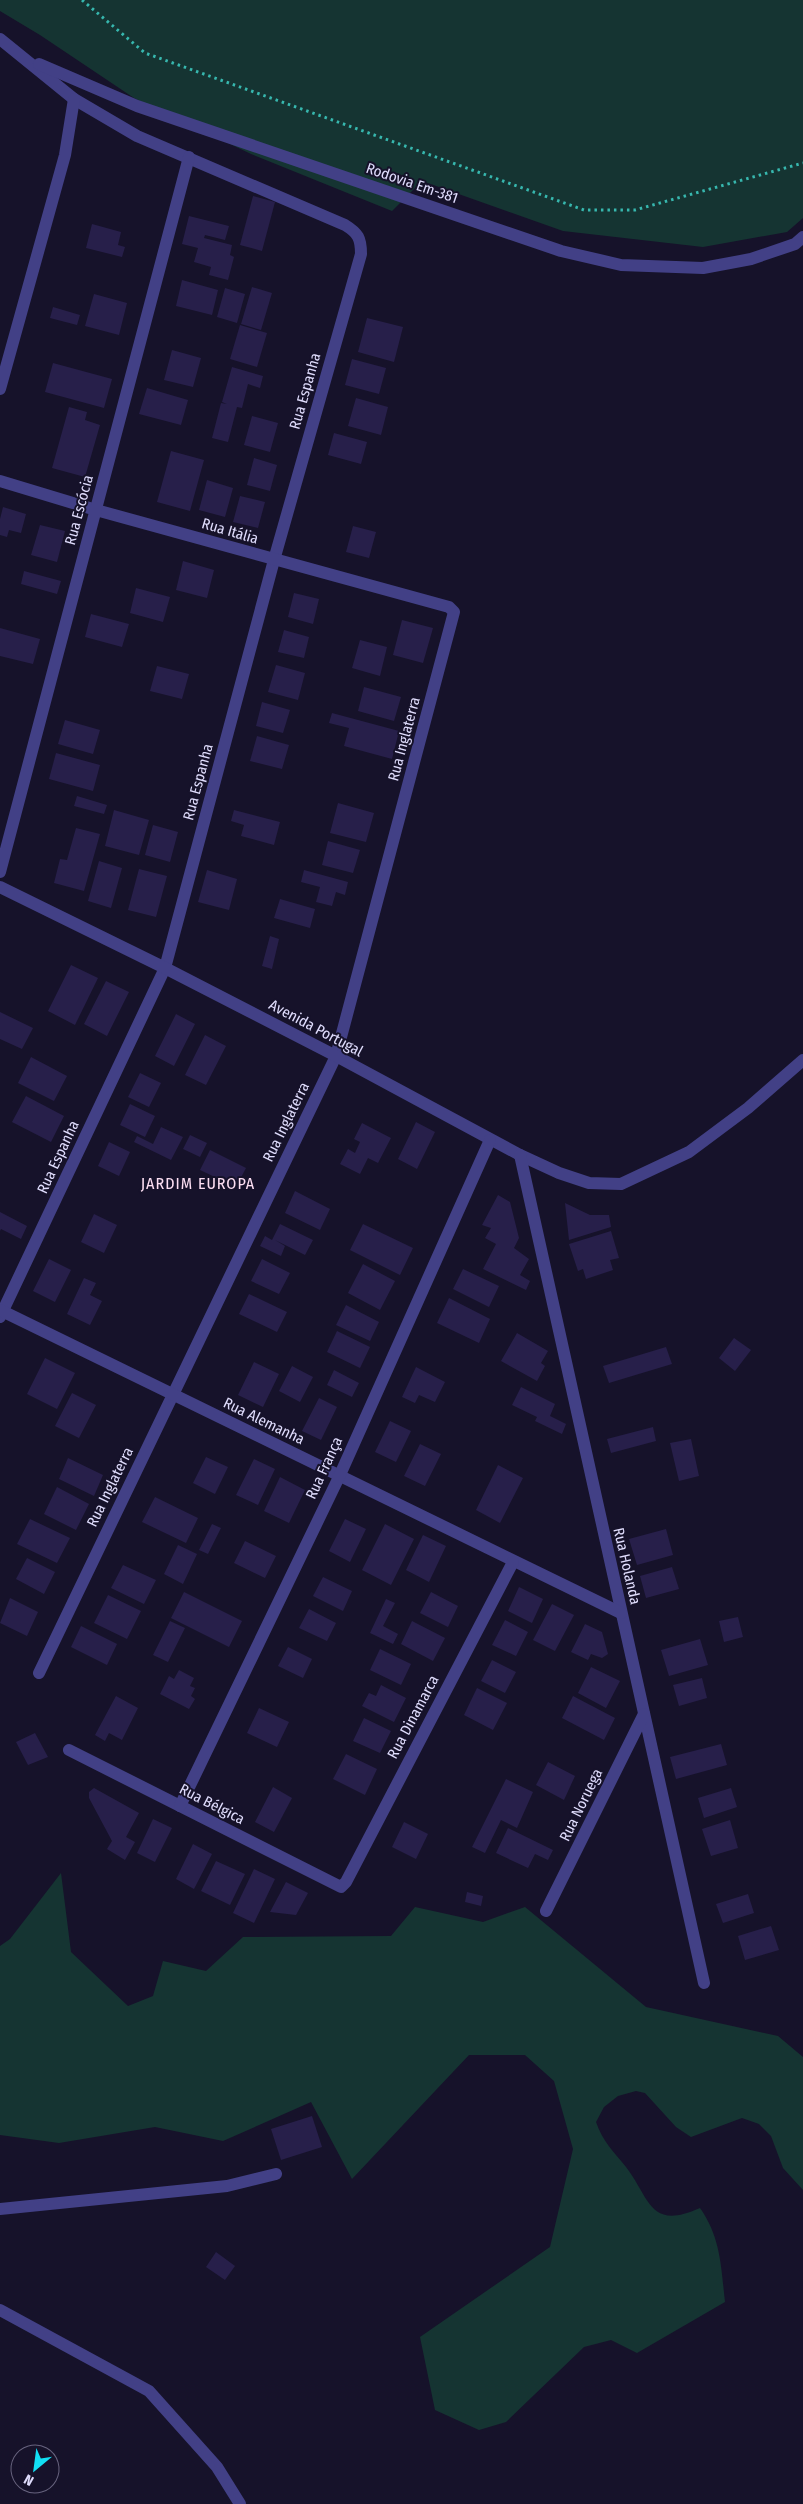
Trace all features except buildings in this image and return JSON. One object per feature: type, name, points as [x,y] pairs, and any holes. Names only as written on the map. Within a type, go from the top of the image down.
[{"type":"street","name":"Rodovia Em-381","points":[[0,39],[74,99],[137,136],[344,225],[358,233]]},
{"type":"street","name":"Rodovia Em-381","points":[[21,55],[137,106],[561,251],[621,265],[704,268],[751,259],[795,244],[803,237]]},
{"type":"street","points":[[0,389],[65,155],[74,99]]},
{"type":"street","name":"Rua Escócia","points":[[0,872],[189,157]]},
{"type":"street","name":"Rua Espanha","points":[[1,1313],[165,968],[274,560],[361,254],[361,242],[358,233]]},
{"type":"street","name":"Rua Itália","points":[[0,481],[96,510],[453,609]]},
{"type":"street","name":"Rua Inglaterra","points":[[38,1673],[336,1056],[454,616],[453,609]]},
{"type":"street","name":"Avenida Portugal","points":[[0,887],[165,968],[336,1056],[520,1156],[559,1173],[589,1183],[621,1184],[689,1152],[748,1108],[803,1060]]},
{"type":"street","name":"Rua França","points":[[180,1806],[339,1477],[490,1140]]},
{"type":"street","name":"Rua Holanda","points":[[520,1156],[704,1983]]},
{"type":"street","name":"Rua Alemanha","points":[[1,1313],[172,1394],[513,1562],[621,1613]]},
{"type":"street","name":"Rua Dinamarca","points":[[341,1887],[346,1882],[513,1562]]},
{"type":"street","name":"Rua Noruega","points":[[546,1910],[644,1714]]},
{"type":"street","name":"Rua Bélgica","points":[[69,1750],[341,1887]]},
{"type":"street","points":[[0,2209],[227,2186],[276,2174]]},
{"type":"street","points":[[0,2310],[149,2391],[217,2467],[240,2504]]},
{"type":"path","points":[[82,0],[145,53],[584,210],[635,210],[803,163]]},
{"type":"green space","points":[[0,0],[803,0],[803,218],[787,232],[703,247],[563,231],[422,181],[392,211],[251,154],[134,98],[40,35],[0,11]]},
{"type":"green space","points":[[61,1873],[71,1952],[128,2006],[153,1996],[163,1961],[206,1971],[243,1937],[391,1936],[415,1907],[483,1922],[525,1907],[646,2007],[778,2036],[803,2057],[803,2190],[783,2168],[771,2136],[759,2124],[742,2118],[691,2137],[676,2127],[645,2093],[636,2091],[618,2096],[604,2107],[596,2122],[602,2135],[653,2208],[670,2216],[700,2208],[712,2230],[719,2253],[725,2302],[637,2353],[611,2340],[584,2347],[506,2422],[479,2430],[435,2410],[420,2337],[550,2247],[573,2149],[554,2081],[525,2055],[469,2055],[352,2179],[311,2102],[223,2141],[155,2127],[59,2143],[0,2135],[0,1946],[10,1939]]},
{"type":"district","name":"JARDIM EUROPA","points":[[198,1183]]}]
